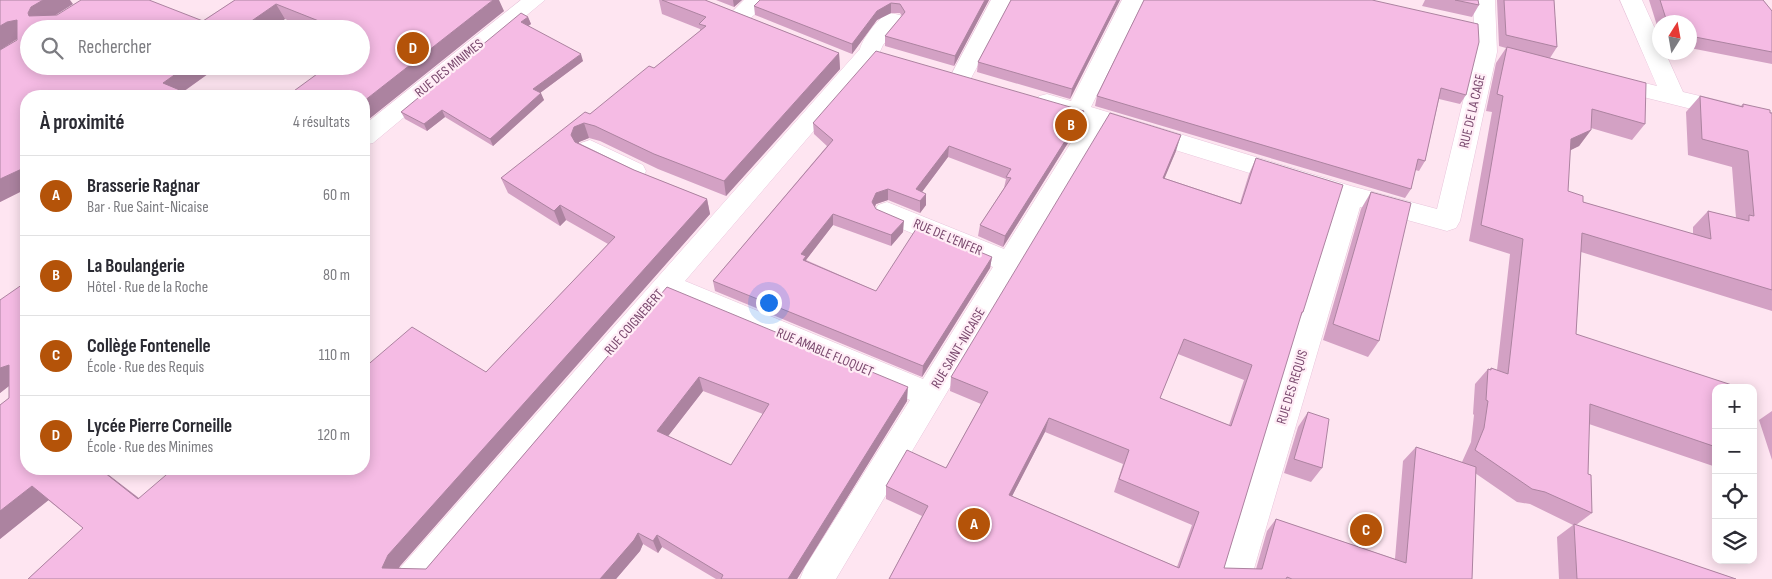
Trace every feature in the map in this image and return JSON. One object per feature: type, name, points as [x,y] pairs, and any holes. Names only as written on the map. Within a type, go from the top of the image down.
[{"type":"street","name":"RUE DES MINIMES","points":[[370,132],[534,0]]},
{"type":"street","points":[[737,18],[756,0]]},
{"type":"street","points":[[961,77],[1002,0]]},
{"type":"street","name":"RUE SAINT-NICAISE","points":[[817,579],[1010,263],[1089,114],[1133,0]]},
{"type":"street","name":"RUE DE LA CAGE","points":[[1351,195],[1446,222],[1495,54],[1476,26],[1484,0]]},
{"type":"street","points":[[1631,0],[1674,97]]},
{"type":"street","name":"RUE COIGNEBERT","points":[[413,579],[666,285],[721,206],[863,58],[892,20]]},
{"type":"street","points":[[1589,77],[1772,121]]},
{"type":"street","points":[[1024,95],[1351,195]]},
{"type":"street","points":[[590,149],[657,181]]},
{"type":"street","name":"RUE DES REQUIS","points":[[1234,579],[1351,195]]},
{"type":"street","name":"RUE DE L'ENFER","points":[[887,212],[1010,263]]},
{"type":"street","name":"RUE AMABLE FLOQUET","points":[[666,285],[929,396]]},
{"type":"building","points":[[0,0],[43,0],[31,7],[28,13],[29,16],[57,15],[81,0],[149,0],[200,20],[20,20],[20,75],[174,75],[163,83],[180,90],[20,90],[20,170],[0,179],[0,50],[17,40],[17,20],[0,26]]},
{"type":"building","points":[[235,0],[493,0],[370,96],[370,90],[295,90],[316,75],[370,75],[370,20],[316,20],[276,4],[253,20],[205,20]]},
{"type":"building","points":[[662,0],[705,0],[839,53],[724,181],[654,154],[595,126],[584,123],[574,127],[571,135],[575,142],[634,170],[707,199],[388,555],[382,568],[426,569],[667,287],[908,387],[788,579],[721,579],[723,575],[657,535],[653,541],[638,533],[600,579],[28,579],[83,528],[32,486],[0,511],[0,405],[9,398],[9,365],[0,368],[0,300],[20,286],[20,475],[108,475],[138,499],[166,475],[370,475],[370,363],[412,327],[486,372],[615,237],[560,205],[554,211],[501,178],[585,112],[590,114],[649,66],[654,68],[706,26],[699,24],[706,17]],"holes":[[[699,377],[769,404],[731,465],[657,431]]]},
{"type":"building","points":[[760,0],[985,0],[955,56],[885,36],[905,12],[900,4],[891,3],[877,11],[852,44],[754,6]]},
{"type":"building","points":[[1011,0],[1117,0],[1072,89],[978,62]]},
{"type":"building","points":[[1144,0],[1372,0],[1478,24],[1479,42],[1466,95],[1441,88],[1425,161],[1418,159],[1411,189],[1097,96]]},
{"type":"building","points":[[1455,0],[1478,0],[1479,5]]},
{"type":"building","points":[[1504,0],[1554,0],[1557,47],[1506,35]]},
{"type":"building","points":[[1660,0],[1763,0],[1772,11],[1772,52],[1697,37],[1697,15],[1665,15]]},
{"type":"building","points":[[521,13],[528,17],[521,22],[581,54],[533,89],[541,93],[490,139],[442,110],[424,124],[401,112]]},
{"type":"building","points":[[1507,47],[1646,83],[1645,124],[1592,109],[1591,130],[1571,139],[1568,191],[1583,196],[1583,202],[1711,239],[1708,211],[1749,221],[1749,215],[1754,216],[1748,151],[1702,139],[1700,96],[1743,107],[1743,104],[1770,110],[1770,113],[1772,113],[1772,290],[1582,233],[1576,334],[1729,384],[1712,384],[1712,446],[1590,404],[1588,474],[1591,475],[1592,513],[1545,492],[1532,489],[1475,450],[1484,428],[1488,401],[1486,400],[1488,369],[1491,370],[1491,368],[1508,374],[1523,239],[1481,225],[1503,96],[1497,94]]},
{"type":"building","points":[[876,51],[1084,111],[1005,236],[980,225],[1011,178],[1006,177],[1011,169],[949,146],[916,189],[926,194],[920,201],[888,189],[876,193],[872,202],[876,209],[904,221],[891,235],[833,214],[801,254],[806,256],[803,260],[876,291],[918,226],[992,257],[923,366],[713,281],[833,140],[813,123]]},
{"type":"building","points":[[1110,113],[1181,135],[1163,178],[1241,204],[1256,158],[1343,185],[1224,568],[1262,569],[1276,519],[1406,563],[1416,447],[1476,467],[1472,579],[1292,579],[1287,577],[1286,579],[889,579],[928,506],[886,486],[907,450],[946,468],[988,392],[951,377]],"holes":[[[1184,339],[1252,365],[1231,426],[1160,398]],[[1049,418],[1129,450],[1119,479],[1199,512],[1179,568],[1009,495]]]},
{"type":"building","points":[[1371,192],[1411,203],[1379,341],[1333,324]]},
{"type":"building","points":[[1308,412],[1329,419],[1322,468],[1294,459]]},
{"type":"building","points":[[1574,524],[1736,579],[1577,579]]},
{"type":"place","name":"Lycée Pierre Corneille","points":[[413,48]]},
{"type":"place","name":"La Boulangerie","points":[[1071,125]]},
{"type":"place","name":"Brasserie Ragnar","points":[[974,524]]},
{"type":"place","name":"Collège Fontenelle","points":[[1366,530]]}]
